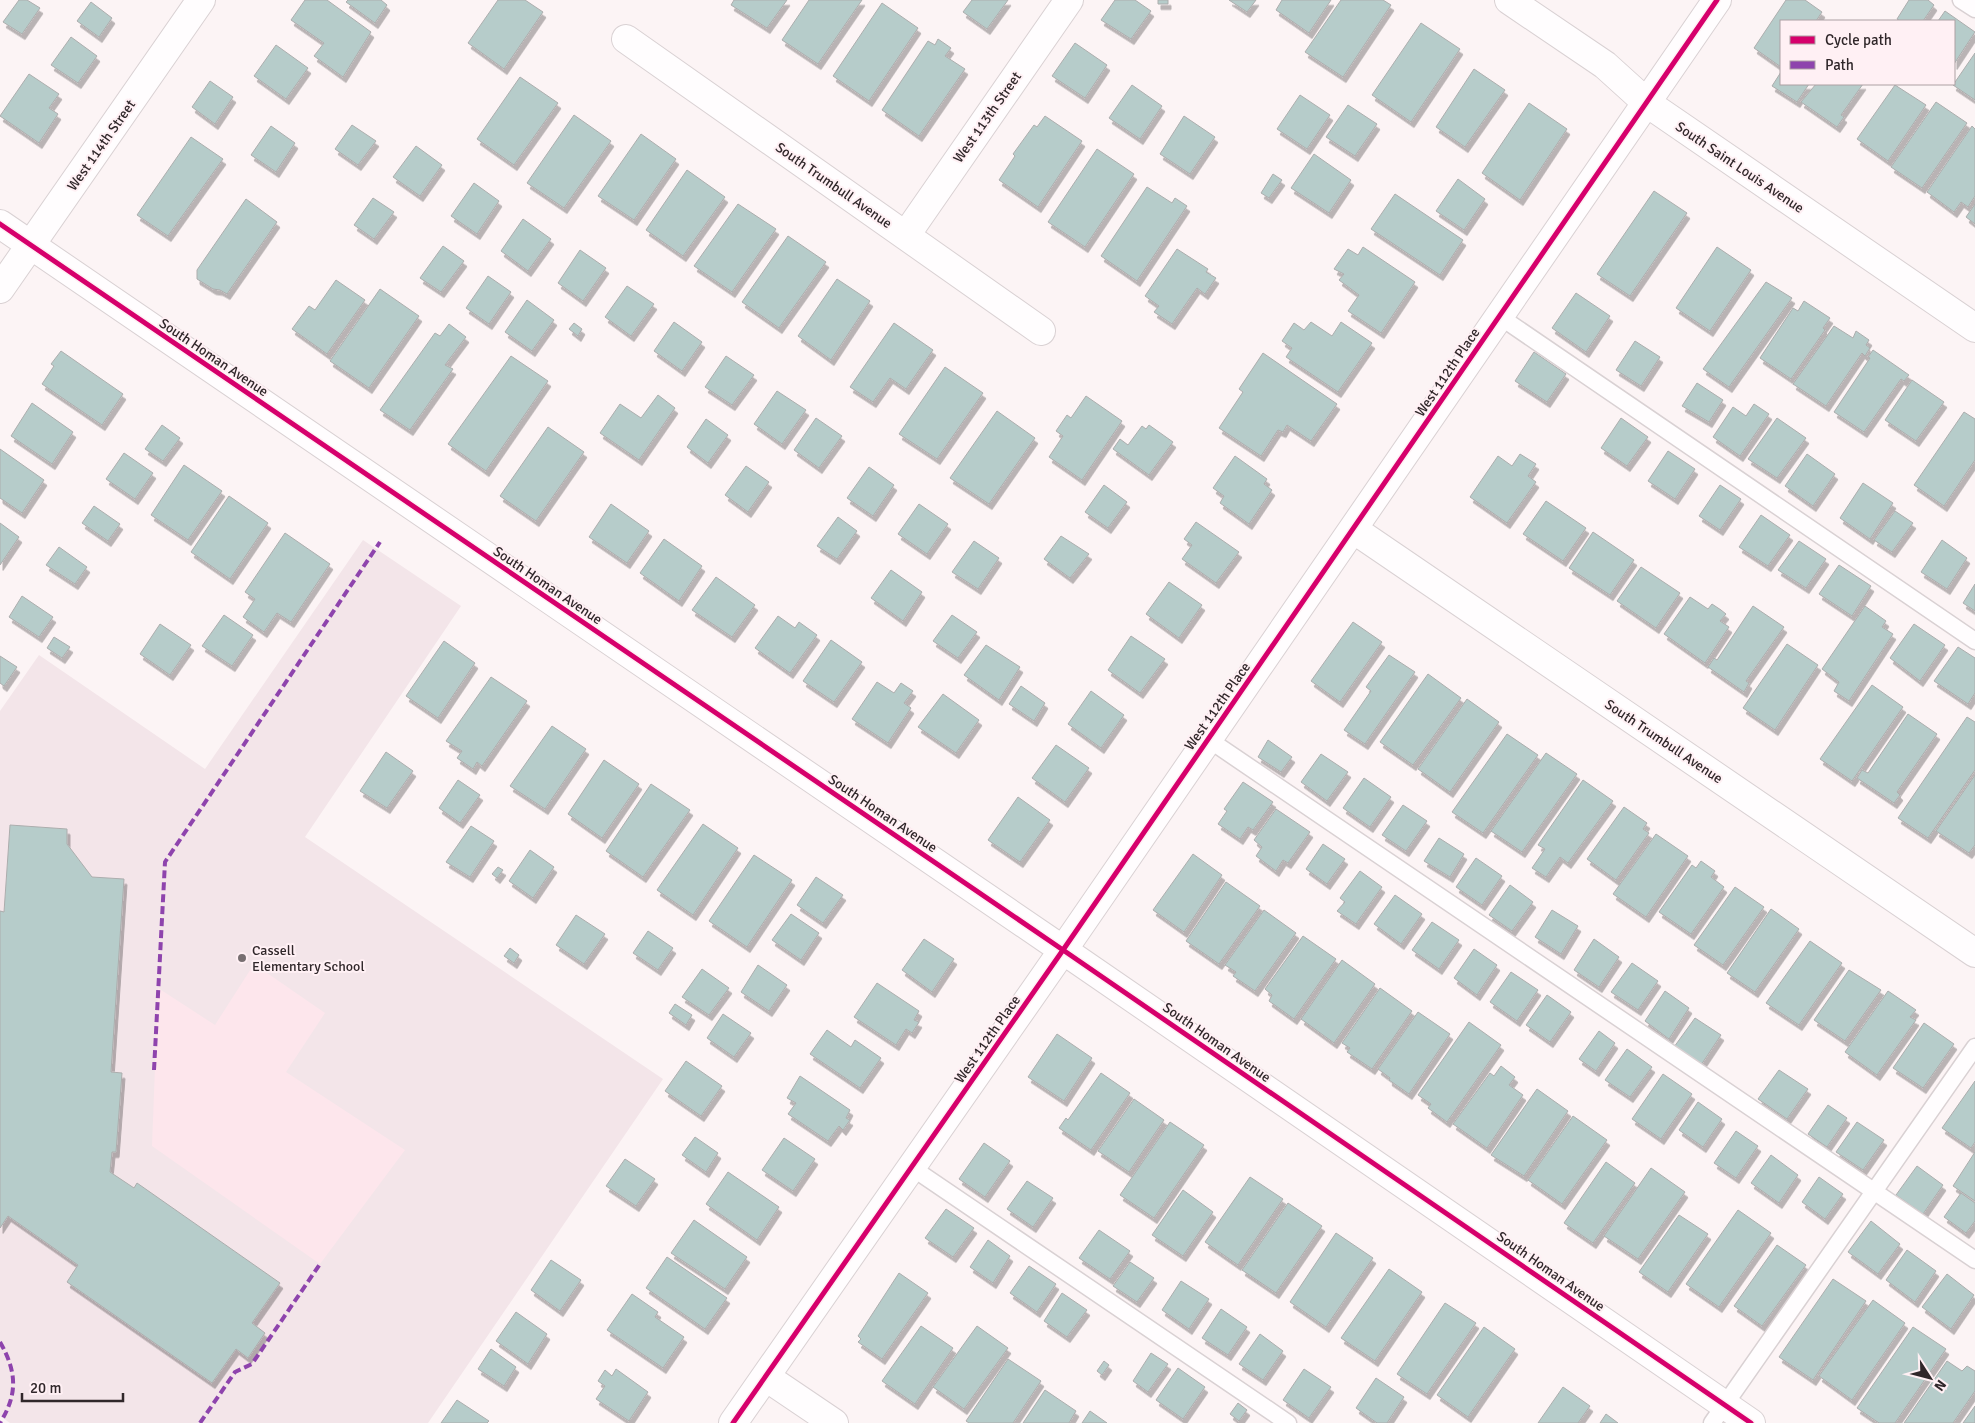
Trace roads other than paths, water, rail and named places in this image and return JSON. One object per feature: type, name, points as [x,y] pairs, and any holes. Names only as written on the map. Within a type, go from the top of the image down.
[{"type":"street","name":"West 114th Street","points":[[0,289],[201,0]]},
{"type":"street","name":"West 113th Street","points":[[906,235],[1069,0]]},
{"type":"street","name":"South Saint Louis Avenue","points":[[1509,0],[1605,65],[1647,102],[1975,328]]},
{"type":"street","name":"West 112th Place","points":[[733,1423],[1063,950],[1717,0]]},
{"type":"street","name":"South Trumbull Avenue","points":[[626,39],[1041,331]]},
{"type":"street","name":"South Homan Avenue","points":[[0,224],[1063,950],[1718,1414],[1752,1423]]},
{"type":"street","name":"South Trumbull Avenue","points":[[1353,529],[1975,953]]},
{"type":"street","points":[[766,1377],[834,1423]]},
{"type":"lane","points":[[1962,0],[1975,9]]},
{"type":"lane","points":[[1499,316],[1975,641]]},
{"type":"lane","points":[[1208,739],[1975,1260]]},
{"type":"lane","points":[[1718,1414],[1975,1046]]},
{"type":"lane","points":[[911,1167],[1288,1423]]},
{"type":"place","name":"Cassell Elementary School","points":[[242,958]]}]
